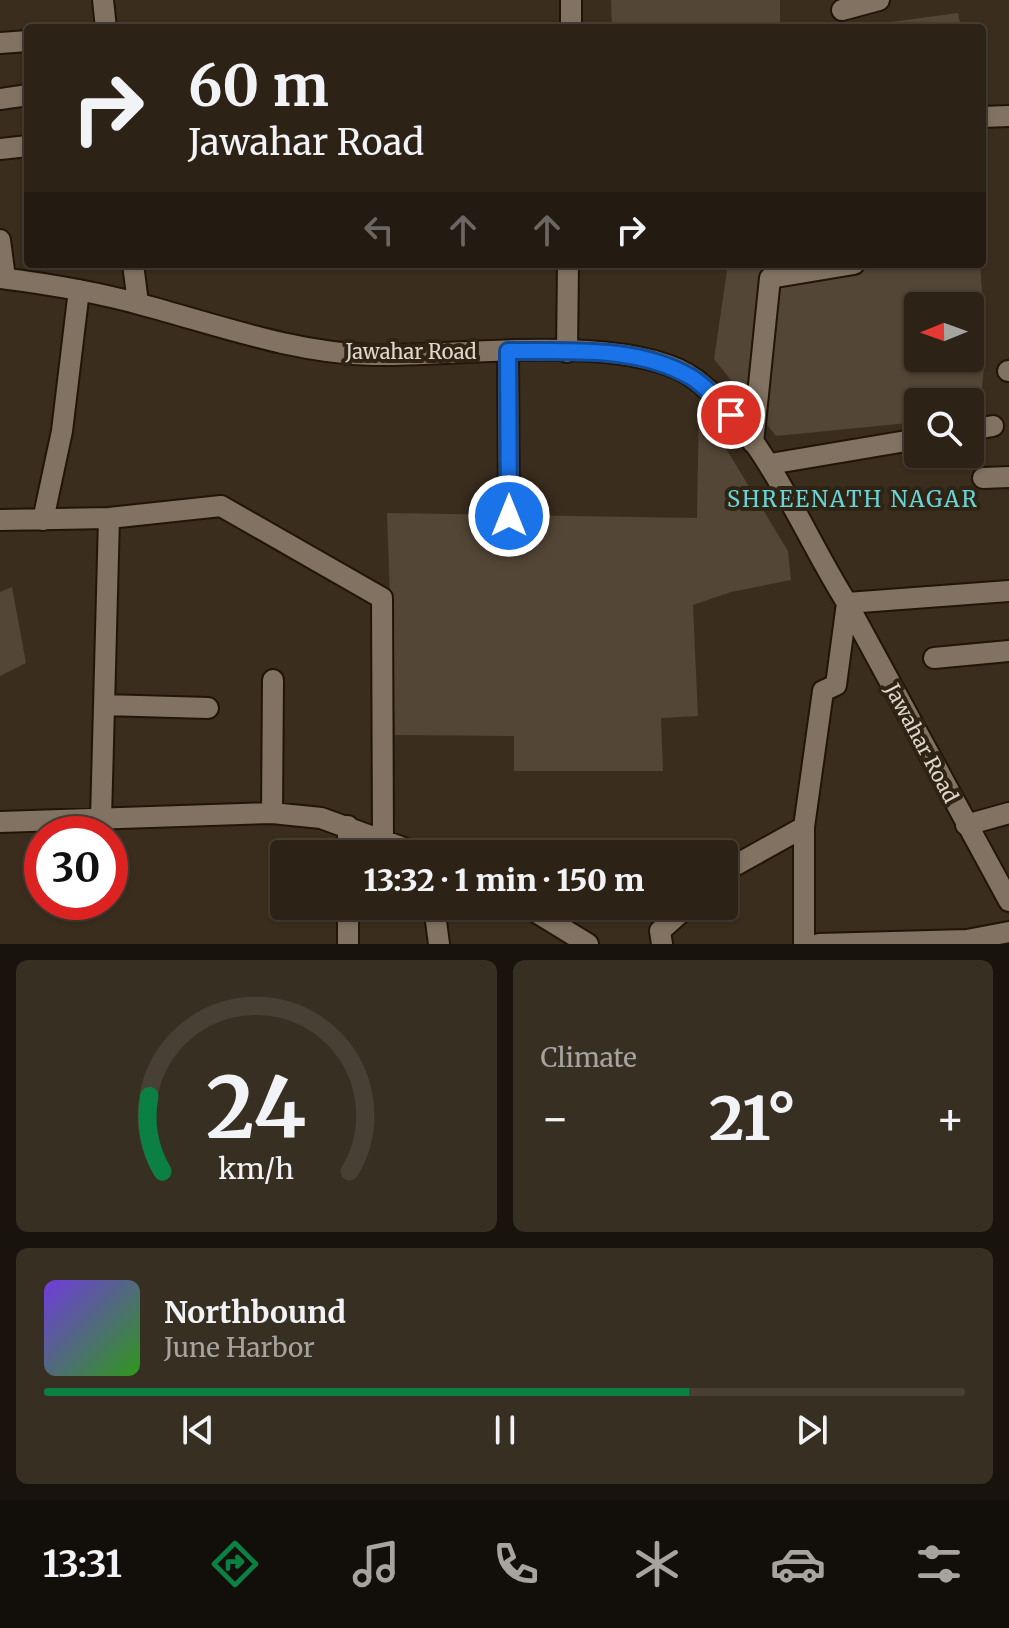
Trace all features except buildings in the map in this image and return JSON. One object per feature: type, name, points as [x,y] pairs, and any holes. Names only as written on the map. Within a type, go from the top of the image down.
[{"type":"street","points":[[103,0],[106,24]]},
{"type":"street","points":[[571,0],[571,24]]},
{"type":"street","points":[[842,10],[879,0]]},
{"type":"street","points":[[0,43],[24,41]]},
{"type":"street","points":[[0,99],[24,96]]},
{"type":"street","points":[[986,117],[1009,116]]},
{"type":"street","points":[[0,149],[24,146]]},
{"type":"street","points":[[0,240],[2,278]]},
{"type":"street","points":[[134,268],[138,303]]},
{"type":"street","points":[[567,352],[568,268]]},
{"type":"street","points":[[753,443],[770,278],[830,268]]},
{"type":"street","name":"Jawahar Road","points":[[2,278],[138,303],[323,351],[373,355],[508,351],[618,354],[647,359],[692,377],[713,395],[770,464],[966,825],[1005,888]]},
{"type":"street","points":[[43,520],[62,431],[79,290]]},
{"type":"street","points":[[508,351],[509,516]]},
{"type":"street","points":[[984,428],[993,426]]},
{"type":"street","points":[[770,464],[904,441]]},
{"type":"street","points":[[983,478],[1009,477]]},
{"type":"street","points":[[0,520],[109,518],[221,506],[382,598],[383,840],[321,818],[272,813],[128,818]]},
{"type":"street","points":[[101,816],[109,518]]},
{"type":"street","points":[[804,944],[804,827],[823,691],[836,685],[847,603],[1009,591]]},
{"type":"street","points":[[934,658],[1009,651]]},
{"type":"street","points":[[272,813],[273,680]]},
{"type":"street","points":[[104,705],[208,708]]},
{"type":"street","points":[[966,825],[1009,813]]},
{"type":"street","points":[[0,822],[24,821]]},
{"type":"street","points":[[348,826],[348,840]]},
{"type":"street","points":[[738,864],[804,827]]},
{"type":"street","points":[[348,920],[348,944]]},
{"type":"street","points":[[436,920],[439,944]]},
{"type":"street","points":[[549,920],[588,944]]},
{"type":"street","points":[[662,944],[660,931],[672,920]]},
{"type":"street","points":[[819,944],[967,940],[1009,932]]},
{"type":"district","name":"SHREENATH NAGAR","points":[[853,499]]},
{"type":"route","points":[[509,516],[508,351],[618,354],[647,359],[692,377],[731,415]]}]
